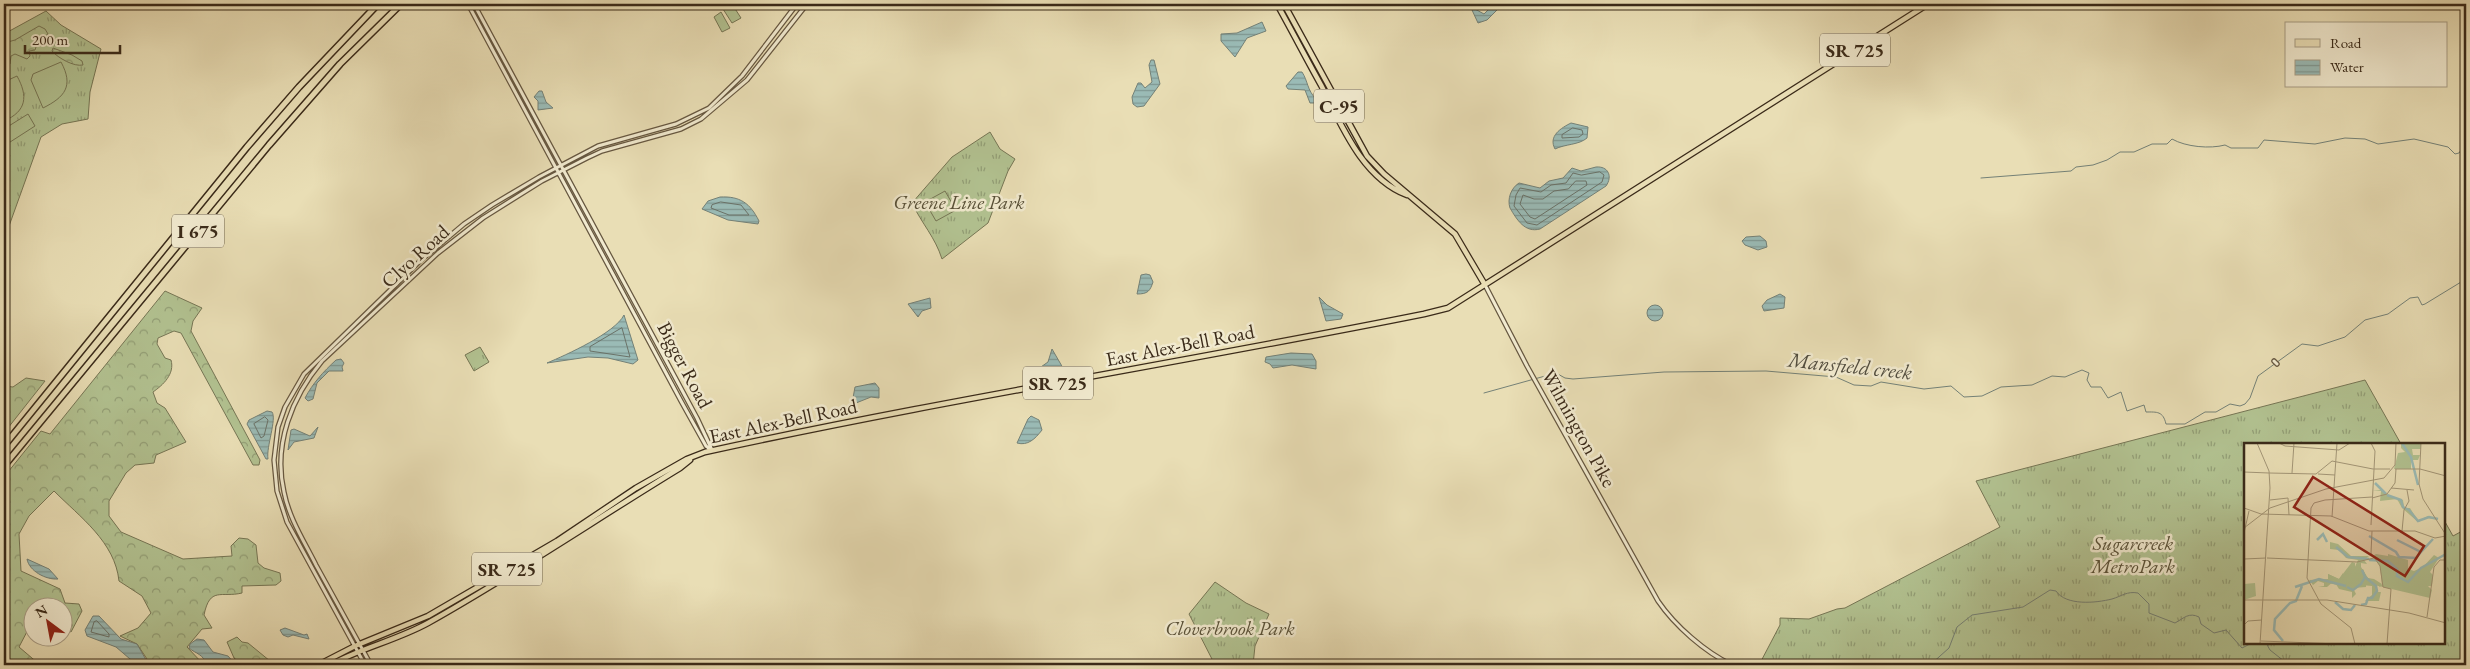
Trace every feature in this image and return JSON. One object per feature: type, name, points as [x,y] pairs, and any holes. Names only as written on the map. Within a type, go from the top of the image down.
[{"type":"highway","name":"I 675","points":[[4,446],[248,147],[299,87],[378,4]]},
{"type":"highway","name":"I 675","points":[[4,466],[269,145],[340,64],[401,4]]},
{"type":"main road","name":"Wilmington Pike","points":[[1277,4],[1348,136],[1365,162],[1378,176],[1398,192],[1410,196]]},
{"type":"main road","name":"Wilmington Pike","points":[[1284,4],[1362,149],[1378,168],[1455,234],[1485,284]]},
{"type":"main road","name":"SR 725","points":[[1485,284],[1928,4]]},
{"type":"main road","name":"East Alex-Bell Road","points":[[359,648],[424,625],[558,543],[609,508],[680,468],[690,460],[712,451],[904,412],[1210,356],[1442,310],[1485,284]]},
{"type":"main road","name":"SR 725","points":[[318,665],[359,648]]},
{"type":"main road","name":"SR 725","points":[[330,665],[359,648]]},
{"type":"street","name":"Bigger Road","points":[[468,4],[706,446],[712,451]]},
{"type":"street","name":"Bigger Road","points":[[474,4],[702,426],[712,451]]},
{"type":"street","name":"Clyo Road","points":[[371,665],[302,552],[279,502],[274,460],[278,427],[285,407],[304,374],[431,251],[492,205],[598,146],[676,124],[709,108],[742,76],[797,4]]},
{"type":"street","name":"Clyo Road","points":[[365,665],[359,648],[288,507],[281,471],[282,449],[288,420],[301,390],[322,361],[438,253],[483,218],[563,170],[602,151],[681,128],[701,119],[747,80],[807,4]]},
{"type":"street","name":"Wilmington Pike","points":[[1485,284],[1527,366],[1662,608],[1710,652],[1732,665]]},
{"type":"green space","points":[[732,4],[741,18],[732,23],[723,9]]},
{"type":"green space","points":[[46,11],[61,25],[101,49],[90,92],[88,119],[62,124],[41,137],[4,240],[4,34]]},
{"type":"green space","points":[[721,12],[730,28],[722,32],[714,17]]},
{"type":"green space","points":[[39,26],[45,29],[48,34],[38,41],[35,50],[29,51],[30,56],[27,59],[15,54],[11,56],[10,64],[4,65],[4,43],[15,40]]},
{"type":"green space","points":[[53,48],[72,55],[82,61],[83,65],[75,65],[62,59],[52,51]]},
{"type":"green space","points":[[61,62],[67,78],[65,90],[57,100],[43,108],[31,80],[33,74]]},
{"type":"green space","points":[[17,76],[23,90],[23,102],[17,113],[4,121],[4,82]]},
{"type":"green space","points":[[28,114],[35,126],[7,144],[4,138],[4,129]]},
{"type":"green space","name":"Greene Line Park","points":[[990,132],[1000,149],[1015,159],[1008,171],[988,223],[942,259],[936,244],[912,203],[952,157]]},
{"type":"green space","points":[[945,191],[956,210],[936,221],[925,202]]},
{"type":"green space","points":[[165,291],[202,308],[193,321],[191,331],[260,460],[259,465],[253,465],[181,333],[174,331],[158,338],[157,344],[165,358],[171,360],[172,365],[167,379],[153,392],[157,403],[165,408],[186,442],[156,455],[154,463],[135,465],[126,473],[109,501],[109,516],[121,532],[183,559],[232,556],[231,546],[239,538],[248,539],[256,545],[258,563],[264,568],[280,573],[281,581],[276,585],[242,586],[242,593],[217,595],[210,600],[204,615],[212,628],[202,629],[187,647],[204,665],[151,665],[137,644],[120,636],[138,628],[151,613],[142,596],[119,581],[111,554],[104,542],[54,491],[29,516],[19,534],[21,571],[60,589],[62,596],[22,596],[22,641],[19,647],[39,664],[4,665],[4,477],[41,431],[50,434]]},
{"type":"green space","points":[[480,347],[489,362],[474,371],[465,355]]},
{"type":"green space","points":[[26,378],[45,381],[4,433],[4,386],[13,387]]},
{"type":"green space","name":"Sugarcreek MetroPark","points":[[2365,380],[2400,443],[2244,443],[2244,644],[2445,644],[2445,522],[2453,536],[2466,529],[2466,665],[1759,665],[1780,625],[1780,618],[1809,619],[1845,608],[2000,527],[1976,481]]},
{"type":"green space","name":"Cloverbrook Park","points":[[1215,582],[1246,603],[1269,614],[1255,646],[1253,665],[1215,665],[1189,614]]},
{"type":"green space","points":[[72,604],[79,604],[82,611],[72,630]]},
{"type":"green space","points":[[237,637],[242,642],[248,643],[270,661],[285,665],[242,665],[234,658],[227,642]]},
{"type":"water","points":[[1494,4],[1503,4],[1487,20],[1478,23],[1472,10],[1475,9],[1484,14]]},
{"type":"water","points":[[1262,22],[1266,31],[1247,38],[1235,57],[1221,41],[1221,34],[1237,33]]},
{"type":"water","points":[[1151,60],[1154,60],[1160,84],[1144,106],[1137,107],[1133,104],[1132,97],[1138,83],[1141,83],[1145,88],[1152,82],[1149,65]]},
{"type":"water","points":[[1298,72],[1302,72],[1304,75],[1316,99],[1314,103],[1310,103],[1305,90],[1288,89],[1286,86]]},
{"type":"water","points":[[539,91],[542,91],[546,102],[553,108],[538,110],[538,101],[534,97]]},
{"type":"water","points":[[1571,123],[1588,127],[1587,138],[1580,142],[1555,149],[1553,144],[1554,136]]},
{"type":"water","points":[[1596,167],[1604,168],[1608,172],[1609,179],[1606,186],[1540,229],[1530,229],[1522,225],[1510,208],[1510,194],[1519,183],[1540,188],[1549,181],[1563,178],[1572,168],[1581,171]]},
{"type":"water","points":[[720,197],[739,199],[744,202],[756,215],[759,221],[758,224],[728,220],[702,209],[708,201]]},
{"type":"water","points":[[1760,236],[1766,241],[1767,247],[1758,250],[1745,245],[1742,241],[1746,237]]},
{"type":"water","points":[[1141,275],[1150,275],[1153,282],[1151,288],[1146,293],[1137,294]]},
{"type":"water","points":[[1780,294],[1785,297],[1784,308],[1764,311],[1762,306],[1767,300]]},
{"type":"water","points":[[1319,297],[1327,305],[1343,314],[1341,319],[1326,321]]},
{"type":"water","points":[[930,298],[931,308],[922,311],[918,317],[908,304]]},
{"type":"water","points":[[1652,305],[1658,305],[1663,310],[1661,319],[1652,321],[1647,316],[1647,310]]},
{"type":"water","points":[[624,315],[638,360],[633,364],[608,358],[588,357],[547,363],[601,336],[619,322]]},
{"type":"water","points":[[1052,349],[1063,368],[1040,373],[1038,369],[1048,362]]},
{"type":"water","points":[[1291,353],[1312,354],[1316,361],[1316,369],[1292,365],[1273,368],[1265,362],[1266,357]]},
{"type":"water","points":[[341,359],[344,363],[343,371],[329,371],[317,383],[313,399],[308,401],[305,398],[315,383],[336,360]]},
{"type":"water","points":[[875,383],[879,388],[879,398],[871,397],[856,403],[853,398],[855,387]]},
{"type":"water","points":[[267,411],[272,412],[273,416],[268,459],[266,459],[247,424],[249,420]]},
{"type":"water","points":[[1031,416],[1039,420],[1042,430],[1031,441],[1021,444],[1017,443],[1028,419]]},
{"type":"water","points":[[318,427],[314,438],[294,442],[288,450],[291,430],[294,429],[310,436]]},
{"type":"water","points":[[27,559],[49,569],[58,579],[48,578],[39,574],[31,567]]},
{"type":"water","points":[[93,616],[99,616],[121,639],[137,644],[149,665],[137,665],[116,647],[87,636],[85,630]]},
{"type":"water","points":[[285,628],[304,635],[307,634],[309,639],[293,635],[288,637],[283,635],[280,630]]},
{"type":"water","points":[[197,639],[204,640],[213,652],[228,656],[236,665],[206,665],[202,656],[189,648],[190,644]]},
{"type":"waterway","points":[[1981,178],[2071,171],[2076,167],[2093,165],[2107,160],[2120,152],[2134,152],[2152,144],[2167,144],[2172,139],[2191,145],[2212,147],[2225,145],[2231,148],[2258,148],[2264,140],[2315,144],[2345,138],[2365,139],[2378,144],[2414,139],[2448,147],[2455,154],[2459,153],[2466,143]]},
{"type":"waterway","name":"Mansfield creek","points":[[1484,393],[1556,373],[1565,378],[1573,379],[1664,372],[1766,371],[1836,377],[1854,385],[1871,386],[1881,382],[1924,389],[1951,386],[1964,397],[1982,396],[2001,387],[2032,385],[2052,376],[2065,377],[2082,370],[2089,373],[2087,380],[2091,387],[2101,387],[2108,398],[2121,392],[2127,411],[2144,405],[2146,412],[2161,414],[2166,424],[2185,424],[2205,412],[2216,412],[2230,404],[2240,406],[2245,404],[2250,398],[2258,376],[2302,344],[2318,346],[2345,337],[2365,320],[2388,314],[2410,298],[2418,297],[2422,305],[2425,304],[2466,279]]},
{"type":"waterway","points":[[1925,665],[1930,665],[1949,648],[1957,627],[1972,615],[2023,607],[2050,590],[2056,591],[2067,599],[2082,602],[2112,599],[2128,593],[2138,593],[2149,604],[2149,613],[2175,623],[2187,616],[2199,617],[2201,624],[2214,633],[2226,630],[2242,648],[2250,644]]},
{"type":"waterway","points":[[2267,644],[2270,650],[2289,665]]}]
